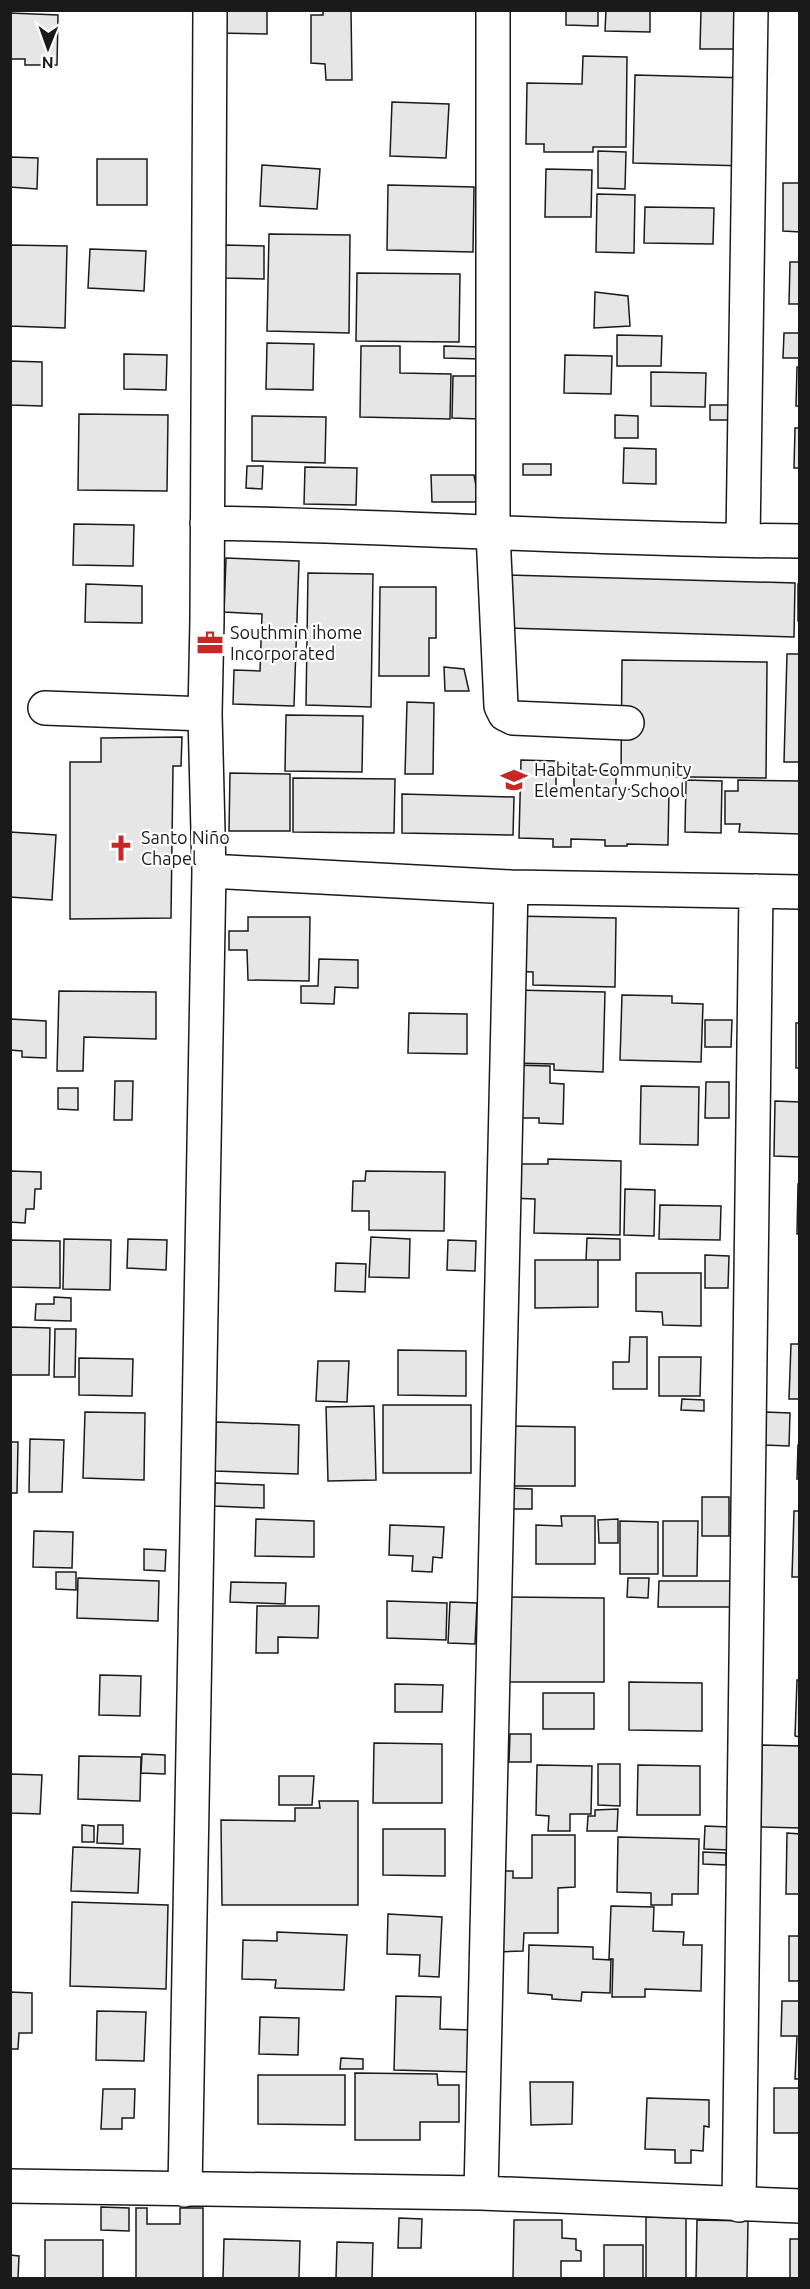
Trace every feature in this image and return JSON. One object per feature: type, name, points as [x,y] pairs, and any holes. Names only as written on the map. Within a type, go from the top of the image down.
[{"type":"street","points":[[185,2190],[209,871],[205,714],[210,10]]},
{"type":"street","points":[[493,10],[493,533],[501,706],[505,714],[513,718],[627,723]]},
{"type":"street","points":[[743,540],[751,10]]},
{"type":"street","points":[[207,523],[800,541]]},
{"type":"street","points":[[45,708],[205,714]]},
{"type":"street","points":[[209,871],[511,887],[800,892]]},
{"type":"street","points":[[481,2193],[511,887]]},
{"type":"street","points":[[739,2205],[756,891]]},
{"type":"street","points":[[10,2186],[481,2193],[800,2206]]},
{"type":"building","points":[[219,10],[267,10],[267,34],[218,33]]},
{"type":"building","points":[[323,10],[351,10],[352,80],[326,80],[325,64],[311,63],[311,15],[323,15]]},
{"type":"building","points":[[566,10],[598,10],[598,26],[566,25]]},
{"type":"building","points":[[606,10],[650,10],[650,32],[605,31]]},
{"type":"building","points":[[701,10],[737,10],[737,49],[700,49]]},
{"type":"building","points":[[10,13],[58,15],[57,65],[25,65],[25,59],[10,59]]},
{"type":"building","points":[[583,56],[627,57],[626,147],[593,147],[593,152],[544,152],[544,144],[526,144],[527,83],[582,84]]},
{"type":"building","points":[[635,75],[748,78],[746,166],[633,163]]},
{"type":"building","points":[[392,102],[449,104],[446,158],[390,156]]},
{"type":"building","points":[[598,151],[626,152],[625,189],[598,188]]},
{"type":"building","points":[[10,157],[38,158],[37,189],[10,187]]},
{"type":"building","points":[[97,159],[147,159],[147,205],[97,205]]},
{"type":"building","points":[[262,165],[320,169],[317,209],[260,206]]},
{"type":"building","points":[[546,169],[592,170],[591,217],[545,217]]},
{"type":"building","points":[[783,183],[800,183],[800,232],[783,231]]},
{"type":"building","points":[[388,185],[474,187],[473,252],[387,250]]},
{"type":"building","points":[[597,194],[635,195],[634,253],[596,252]]},
{"type":"building","points":[[645,207],[714,208],[713,244],[644,243]]},
{"type":"building","points":[[269,234],[350,235],[349,333],[267,331]]},
{"type":"building","points":[[10,245],[67,246],[65,328],[10,326]]},
{"type":"building","points":[[224,245],[264,246],[264,279],[223,278]]},
{"type":"building","points":[[90,249],[146,251],[144,291],[88,288]]},
{"type":"building","points":[[790,262],[800,262],[800,304],[789,304]]},
{"type":"building","points":[[357,273],[460,274],[459,342],[356,341]]},
{"type":"building","points":[[595,292],[628,296],[630,326],[594,328]]},
{"type":"building","points":[[784,333],[800,333],[800,358],[783,358]]},
{"type":"building","points":[[617,335],[662,336],[661,366],[617,366]]},
{"type":"building","points":[[267,343],[314,344],[313,390],[266,389]]},
{"type":"building","points":[[361,346],[400,346],[400,373],[451,374],[450,419],[360,417]]},
{"type":"building","points":[[444,346],[480,347],[480,359],[444,358]]},
{"type":"building","points":[[124,354],[167,355],[166,390],[124,389]]},
{"type":"building","points":[[565,355],[612,356],[611,394],[564,393]]},
{"type":"building","points":[[10,361],[42,362],[42,406],[10,405]]},
{"type":"building","points":[[797,367],[800,367],[800,406],[796,406]]},
{"type":"building","points":[[651,372],[706,373],[705,407],[651,406]]},
{"type":"building","points":[[453,376],[480,376],[479,419],[452,418]]},
{"type":"building","points":[[710,405],[734,405],[733,420],[710,420]]},
{"type":"building","points":[[79,414],[168,415],[167,491],[78,490]]},
{"type":"building","points":[[615,415],[638,416],[638,438],[615,438]]},
{"type":"building","points":[[252,416],[326,417],[325,463],[252,461]]},
{"type":"building","points":[[795,428],[800,428],[800,468],[794,468]]},
{"type":"building","points":[[624,448],[656,449],[656,484],[623,483]]},
{"type":"building","points":[[523,464],[551,464],[551,475],[523,475]]},
{"type":"building","points":[[247,466],[263,466],[262,489],[246,488]]},
{"type":"building","points":[[305,467],[357,468],[356,505],[304,504]]},
{"type":"building","points":[[431,475],[474,475],[479,502],[432,502]]},
{"type":"building","points":[[74,524],[134,525],[133,566],[73,565]]},
{"type":"building","points":[[226,558],[299,561],[294,706],[233,704],[234,670],[260,671],[262,614],[224,612]]},
{"type":"building","points":[[308,573],[373,574],[371,707],[306,705]]},
{"type":"building","points":[[508,575],[795,583],[794,637],[507,628]]},
{"type":"building","points":[[86,584],[142,586],[142,623],[85,622]]},
{"type":"building","points":[[798,584],[800,584],[800,621],[798,621]]},
{"type":"building","points":[[380,587],[436,587],[436,638],[429,638],[429,676],[379,676]]},
{"type":"building","points":[[787,654],[800,654],[800,762],[784,762]]},
{"type":"building","points":[[622,660],[767,662],[766,778],[621,776]]},
{"type":"building","points":[[444,667],[464,669],[469,691],[445,691]]},
{"type":"building","points":[[407,702],[434,703],[433,774],[405,774]]},
{"type":"building","points":[[286,715],[363,716],[362,772],[285,771]]},
{"type":"building","name":"Santo Niño Chapel","points":[[182,737],[181,766],[173,766],[171,918],[70,919],[70,762],[101,762],[101,738]]},
{"type":"building","points":[[521,760],[556,761],[556,788],[574,789],[574,770],[616,771],[616,789],[669,790],[668,845],[605,846],[605,840],[571,839],[571,847],[553,847],[553,839],[519,838]]},
{"type":"building","points":[[230,773],[290,774],[290,831],[229,831]]},
{"type":"building","points":[[293,778],[395,779],[394,833],[293,832]]},
{"type":"building","points":[[686,780],[722,781],[721,833],[685,832]]},
{"type":"building","points":[[738,780],[800,781],[800,834],[739,832],[740,824],[725,824],[725,791],[738,791]]},
{"type":"building","points":[[402,794],[514,797],[513,835],[402,833]]},
{"type":"building","points":[[10,832],[56,835],[52,900],[10,897]]},
{"type":"building","points":[[513,916],[616,918],[615,987],[533,985],[533,972],[512,971]]},
{"type":"building","points":[[248,917],[310,917],[309,981],[248,980],[247,950],[229,950],[229,931],[248,931]]},
{"type":"building","points":[[319,959],[358,960],[358,988],[335,987],[334,1004],[301,1003],[301,986],[318,986]]},
{"type":"building","points":[[514,990],[605,992],[603,1072],[554,1070],[554,1064],[512,1063]]},
{"type":"building","points":[[59,991],[156,992],[156,1039],[84,1037],[83,1071],[57,1071]]},
{"type":"building","points":[[622,995],[672,996],[672,1003],[703,1004],[701,1062],[620,1060]]},
{"type":"building","points":[[409,1013],[467,1014],[467,1054],[408,1053]]},
{"type":"building","points":[[10,1019],[46,1021],[46,1058],[22,1057],[22,1051],[10,1050]]},
{"type":"building","points":[[705,1020],[732,1020],[731,1047],[705,1047]]},
{"type":"building","points":[[796,1023],[800,1023],[800,1068],[796,1068]]},
{"type":"building","points":[[511,1065],[550,1066],[550,1083],[564,1084],[563,1124],[539,1123],[539,1118],[510,1118]]},
{"type":"building","points":[[115,1081],[133,1081],[132,1120],[114,1120]]},
{"type":"building","points":[[706,1082],[729,1082],[729,1118],[705,1118]]},
{"type":"building","points":[[641,1086],[699,1087],[698,1145],[640,1144]]},
{"type":"building","points":[[58,1088],[78,1088],[78,1110],[58,1109]]},
{"type":"building","points":[[775,1101],[800,1102],[800,1157],[774,1156]]},
{"type":"building","points":[[548,1159],[621,1161],[620,1235],[534,1233],[535,1199],[507,1198],[508,1164],[548,1164]]},
{"type":"building","points":[[10,1171],[41,1172],[41,1189],[35,1189],[34,1209],[26,1209],[25,1223],[10,1222]]},
{"type":"building","points":[[366,1171],[445,1172],[444,1231],[369,1230],[369,1211],[352,1211],[353,1181],[365,1181]]},
{"type":"building","points":[[798,1184],[800,1184],[800,1234],[797,1234]]},
{"type":"building","points":[[625,1189],[655,1190],[654,1236],[624,1235]]},
{"type":"building","points":[[660,1205],[721,1206],[720,1240],[659,1239]]},
{"type":"building","points":[[371,1237],[410,1239],[409,1278],[369,1277]]},
{"type":"building","points":[[587,1238],[620,1239],[620,1260],[586,1260]]},
{"type":"building","points":[[64,1239],[111,1240],[110,1290],[63,1289]]},
{"type":"building","points":[[128,1239],[167,1240],[166,1270],[127,1268]]},
{"type":"building","points":[[10,1240],[60,1241],[60,1288],[10,1287]]},
{"type":"building","points":[[448,1240],[476,1241],[475,1271],[447,1270]]},
{"type":"building","points":[[705,1255],[729,1256],[728,1288],[705,1288]]},
{"type":"building","points":[[535,1260],[598,1260],[598,1307],[535,1308]]},
{"type":"building","points":[[336,1263],[366,1264],[365,1292],[335,1291]]},
{"type":"building","points":[[636,1273],[701,1273],[701,1326],[663,1325],[662,1312],[636,1311]]},
{"type":"building","points":[[54,1297],[71,1298],[71,1321],[35,1320],[36,1304],[54,1304]]},
{"type":"building","points":[[10,1327],[50,1328],[49,1375],[10,1375]]},
{"type":"building","points":[[55,1329],[76,1329],[75,1377],[54,1377]]},
{"type":"building","points":[[630,1337],[647,1337],[647,1389],[613,1389],[613,1362],[629,1362]]},
{"type":"building","points":[[791,1344],[800,1344],[800,1399],[789,1399]]},
{"type":"building","points":[[398,1350],[466,1351],[466,1396],[398,1395]]},
{"type":"building","points":[[659,1357],[701,1357],[700,1396],[659,1396]]},
{"type":"building","points":[[79,1358],[133,1359],[132,1396],[79,1395]]},
{"type":"building","points":[[318,1361],[349,1361],[347,1402],[316,1401]]},
{"type":"building","points":[[682,1399],[704,1400],[704,1411],[681,1410]]},
{"type":"building","points":[[383,1405],[471,1405],[471,1473],[383,1473]]},
{"type":"building","points":[[374,1406],[376,1480],[328,1481],[326,1407]]},
{"type":"building","points":[[85,1412],[145,1413],[144,1480],[83,1478]]},
{"type":"building","points":[[765,1412],[790,1413],[789,1446],[764,1445]]},
{"type":"building","points":[[216,1422],[299,1425],[298,1474],[215,1471]]},
{"type":"building","points":[[505,1426],[575,1427],[575,1486],[504,1486]]},
{"type":"building","points":[[30,1439],[64,1440],[62,1492],[29,1492]]},
{"type":"building","points":[[10,1442],[18,1442],[17,1493],[10,1493]]},
{"type":"building","points":[[798,1445],[800,1445],[800,1479],[797,1479]]},
{"type":"building","points":[[215,1483],[264,1485],[264,1508],[214,1506]]},
{"type":"building","points":[[505,1488],[532,1489],[532,1509],[505,1509]]},
{"type":"building","points":[[702,1497],[729,1497],[729,1536],[702,1536]]},
{"type":"building","points":[[794,1511],[800,1511],[800,1577],[792,1577]]},
{"type":"building","points":[[561,1516],[595,1516],[595,1564],[536,1564],[536,1525],[562,1526]]},
{"type":"building","points":[[256,1519],[314,1521],[314,1557],[255,1556]]},
{"type":"building","points":[[618,1519],[618,1543],[599,1543],[598,1520]]},
{"type":"building","points":[[620,1521],[658,1522],[658,1574],[620,1574]]},
{"type":"building","points":[[663,1521],[698,1521],[697,1576],[663,1576]]},
{"type":"building","points":[[390,1525],[444,1527],[442,1558],[433,1557],[432,1572],[412,1571],[413,1556],[389,1555]]},
{"type":"building","points":[[34,1531],[73,1532],[72,1568],[33,1567]]},
{"type":"building","points":[[144,1549],[166,1550],[165,1571],[144,1570]]},
{"type":"building","points":[[56,1572],[76,1572],[76,1590],[56,1589]]},
{"type":"building","points":[[78,1578],[159,1581],[158,1621],[77,1618]]},
{"type":"building","points":[[628,1578],[649,1578],[648,1598],[627,1597]]},
{"type":"building","points":[[659,1581],[731,1581],[730,1607],[658,1607]]},
{"type":"building","points":[[231,1582],[286,1583],[285,1604],[230,1602]]},
{"type":"building","points":[[504,1597],[604,1598],[604,1682],[503,1682]]},
{"type":"building","points":[[387,1601],[447,1603],[446,1640],[387,1638]]},
{"type":"building","points":[[450,1602],[477,1603],[475,1644],[448,1643]]},
{"type":"building","points":[[257,1606],[319,1606],[318,1638],[278,1637],[278,1653],[256,1653]]},
{"type":"building","points":[[100,1675],[141,1676],[140,1716],[99,1715]]},
{"type":"building","points":[[797,1680],[800,1680],[800,1737],[795,1736]]},
{"type":"building","points":[[629,1682],[702,1683],[702,1731],[629,1730]]},
{"type":"building","points":[[395,1684],[443,1685],[442,1712],[395,1712]]},
{"type":"building","points":[[543,1693],[594,1693],[594,1729],[543,1729]]},
{"type":"building","points":[[510,1734],[531,1734],[531,1762],[509,1762]]},
{"type":"building","points":[[374,1743],[442,1744],[442,1803],[373,1803]]},
{"type":"building","points":[[762,1745],[800,1746],[800,1828],[761,1827]]},
{"type":"building","points":[[142,1754],[165,1755],[165,1774],[141,1773]]},
{"type":"building","points":[[79,1756],[141,1757],[140,1801],[78,1799]]},
{"type":"building","points":[[598,1764],[620,1764],[620,1806],[598,1805]]},
{"type":"building","points":[[537,1765],[592,1766],[591,1814],[570,1814],[570,1831],[548,1831],[549,1816],[536,1815]]},
{"type":"building","points":[[638,1765],[700,1766],[700,1815],[637,1815]]},
{"type":"building","points":[[10,1774],[42,1775],[40,1814],[10,1813]]},
{"type":"building","points":[[279,1776],[314,1776],[312,1805],[279,1805]]},
{"type":"building","points":[[319,1801],[358,1801],[358,1905],[222,1905],[221,1820],[295,1821],[295,1808],[320,1808]]},
{"type":"building","points":[[618,1809],[617,1831],[587,1831],[588,1816],[595,1816],[595,1810]]},
{"type":"building","points":[[82,1825],[94,1826],[94,1842],[82,1842]]},
{"type":"building","points":[[98,1825],[123,1825],[123,1844],[97,1843]]},
{"type":"building","points":[[705,1826],[730,1827],[730,1850],[704,1849]]},
{"type":"building","points":[[383,1829],[445,1829],[445,1876],[383,1875]]},
{"type":"building","points":[[787,1833],[800,1834],[800,1894],[786,1894]]},
{"type":"building","points":[[532,1835],[575,1835],[575,1887],[558,1888],[558,1933],[524,1933],[523,1951],[498,1952],[498,1871],[513,1871],[513,1878],[532,1878]]},
{"type":"building","points":[[618,1837],[699,1839],[698,1894],[672,1894],[672,1905],[651,1905],[651,1893],[617,1892]]},
{"type":"building","points":[[73,1847],[140,1849],[138,1893],[71,1891]]},
{"type":"building","points":[[703,1852],[726,1853],[726,1865],[703,1864]]},
{"type":"building","points":[[72,1902],[168,1905],[166,1989],[70,1986]]},
{"type":"building","points":[[611,1906],[654,1907],[653,1931],[684,1932],[683,1945],[702,1945],[701,1991],[645,1989],[645,1997],[612,1997],[613,1959],[609,1959]]},
{"type":"building","points":[[388,1914],[442,1917],[439,1977],[419,1976],[420,1955],[387,1954]]},
{"type":"building","points":[[277,1932],[347,1935],[344,1990],[275,1988],[276,1980],[242,1979],[243,1940],[277,1941]]},
{"type":"building","points":[[789,1936],[800,1936],[800,1981],[789,1981]]},
{"type":"building","points":[[529,1945],[593,1947],[593,1959],[611,1960],[610,1993],[582,1992],[581,2001],[552,1999],[552,1995],[528,1993]]},
{"type":"building","points":[[10,1992],[32,1993],[32,2033],[19,2033],[18,2049],[10,2049]]},
{"type":"building","points":[[396,1996],[441,1997],[440,2029],[471,2030],[470,2072],[394,2070]]},
{"type":"building","points":[[782,2001],[800,2001],[800,2079],[795,2079],[797,2036],[781,2036]]},
{"type":"building","points":[[97,2011],[146,2012],[144,2061],[96,2060]]},
{"type":"building","points":[[260,2017],[299,2018],[298,2055],[259,2054]]},
{"type":"building","points":[[341,2058],[363,2059],[363,2069],[340,2069]]},
{"type":"building","points":[[355,2073],[437,2074],[438,2085],[459,2085],[459,2122],[420,2122],[420,2140],[355,2140]]},
{"type":"building","points":[[258,2075],[345,2075],[345,2125],[258,2124]]},
{"type":"building","points":[[530,2082],[573,2082],[572,2124],[531,2125]]},
{"type":"building","points":[[774,2088],[800,2088],[800,2133],[774,2133]]},
{"type":"building","points":[[103,2089],[135,2089],[134,2118],[122,2118],[122,2129],[101,2129]]},
{"type":"building","points":[[647,2098],[709,2100],[709,2127],[704,2126],[703,2151],[691,2150],[691,2163],[675,2163],[675,2150],[645,2149]]},
{"type":"building","points":[[101,2207],[129,2208],[129,2231],[101,2230]]},
{"type":"building","points":[[136,2208],[147,2208],[147,2224],[180,2224],[180,2208],[203,2208],[203,2278],[136,2278]]},
{"type":"building","points":[[646,2217],[686,2218],[686,2278],[646,2278]]},
{"type":"building","points":[[399,2218],[422,2219],[421,2248],[398,2248]]},
{"type":"building","points":[[514,2220],[562,2220],[562,2238],[576,2239],[576,2250],[581,2251],[581,2261],[561,2261],[561,2278],[513,2278]]},
{"type":"building","points":[[697,2220],[748,2221],[747,2278],[696,2278]]},
{"type":"building","points":[[224,2239],[300,2241],[299,2278],[223,2278]]},
{"type":"building","points":[[790,2239],[800,2239],[800,2278],[790,2278]]},
{"type":"building","points":[[45,2240],[103,2240],[103,2278],[45,2278]]},
{"type":"building","points":[[337,2242],[373,2243],[372,2278],[336,2278]]},
{"type":"building","points":[[604,2245],[643,2245],[643,2278],[604,2278]]},
{"type":"building","points":[[10,2255],[19,2256],[18,2278],[10,2278]]},
{"type":"place","name":"Southmin ihome Incorporated","points":[[210,643]]},
{"type":"place","name":"Habitat Community Elementary School","points":[[514,780]]},
{"type":"place","name":"Santo Niño Chapel","points":[[121,848]]}]
